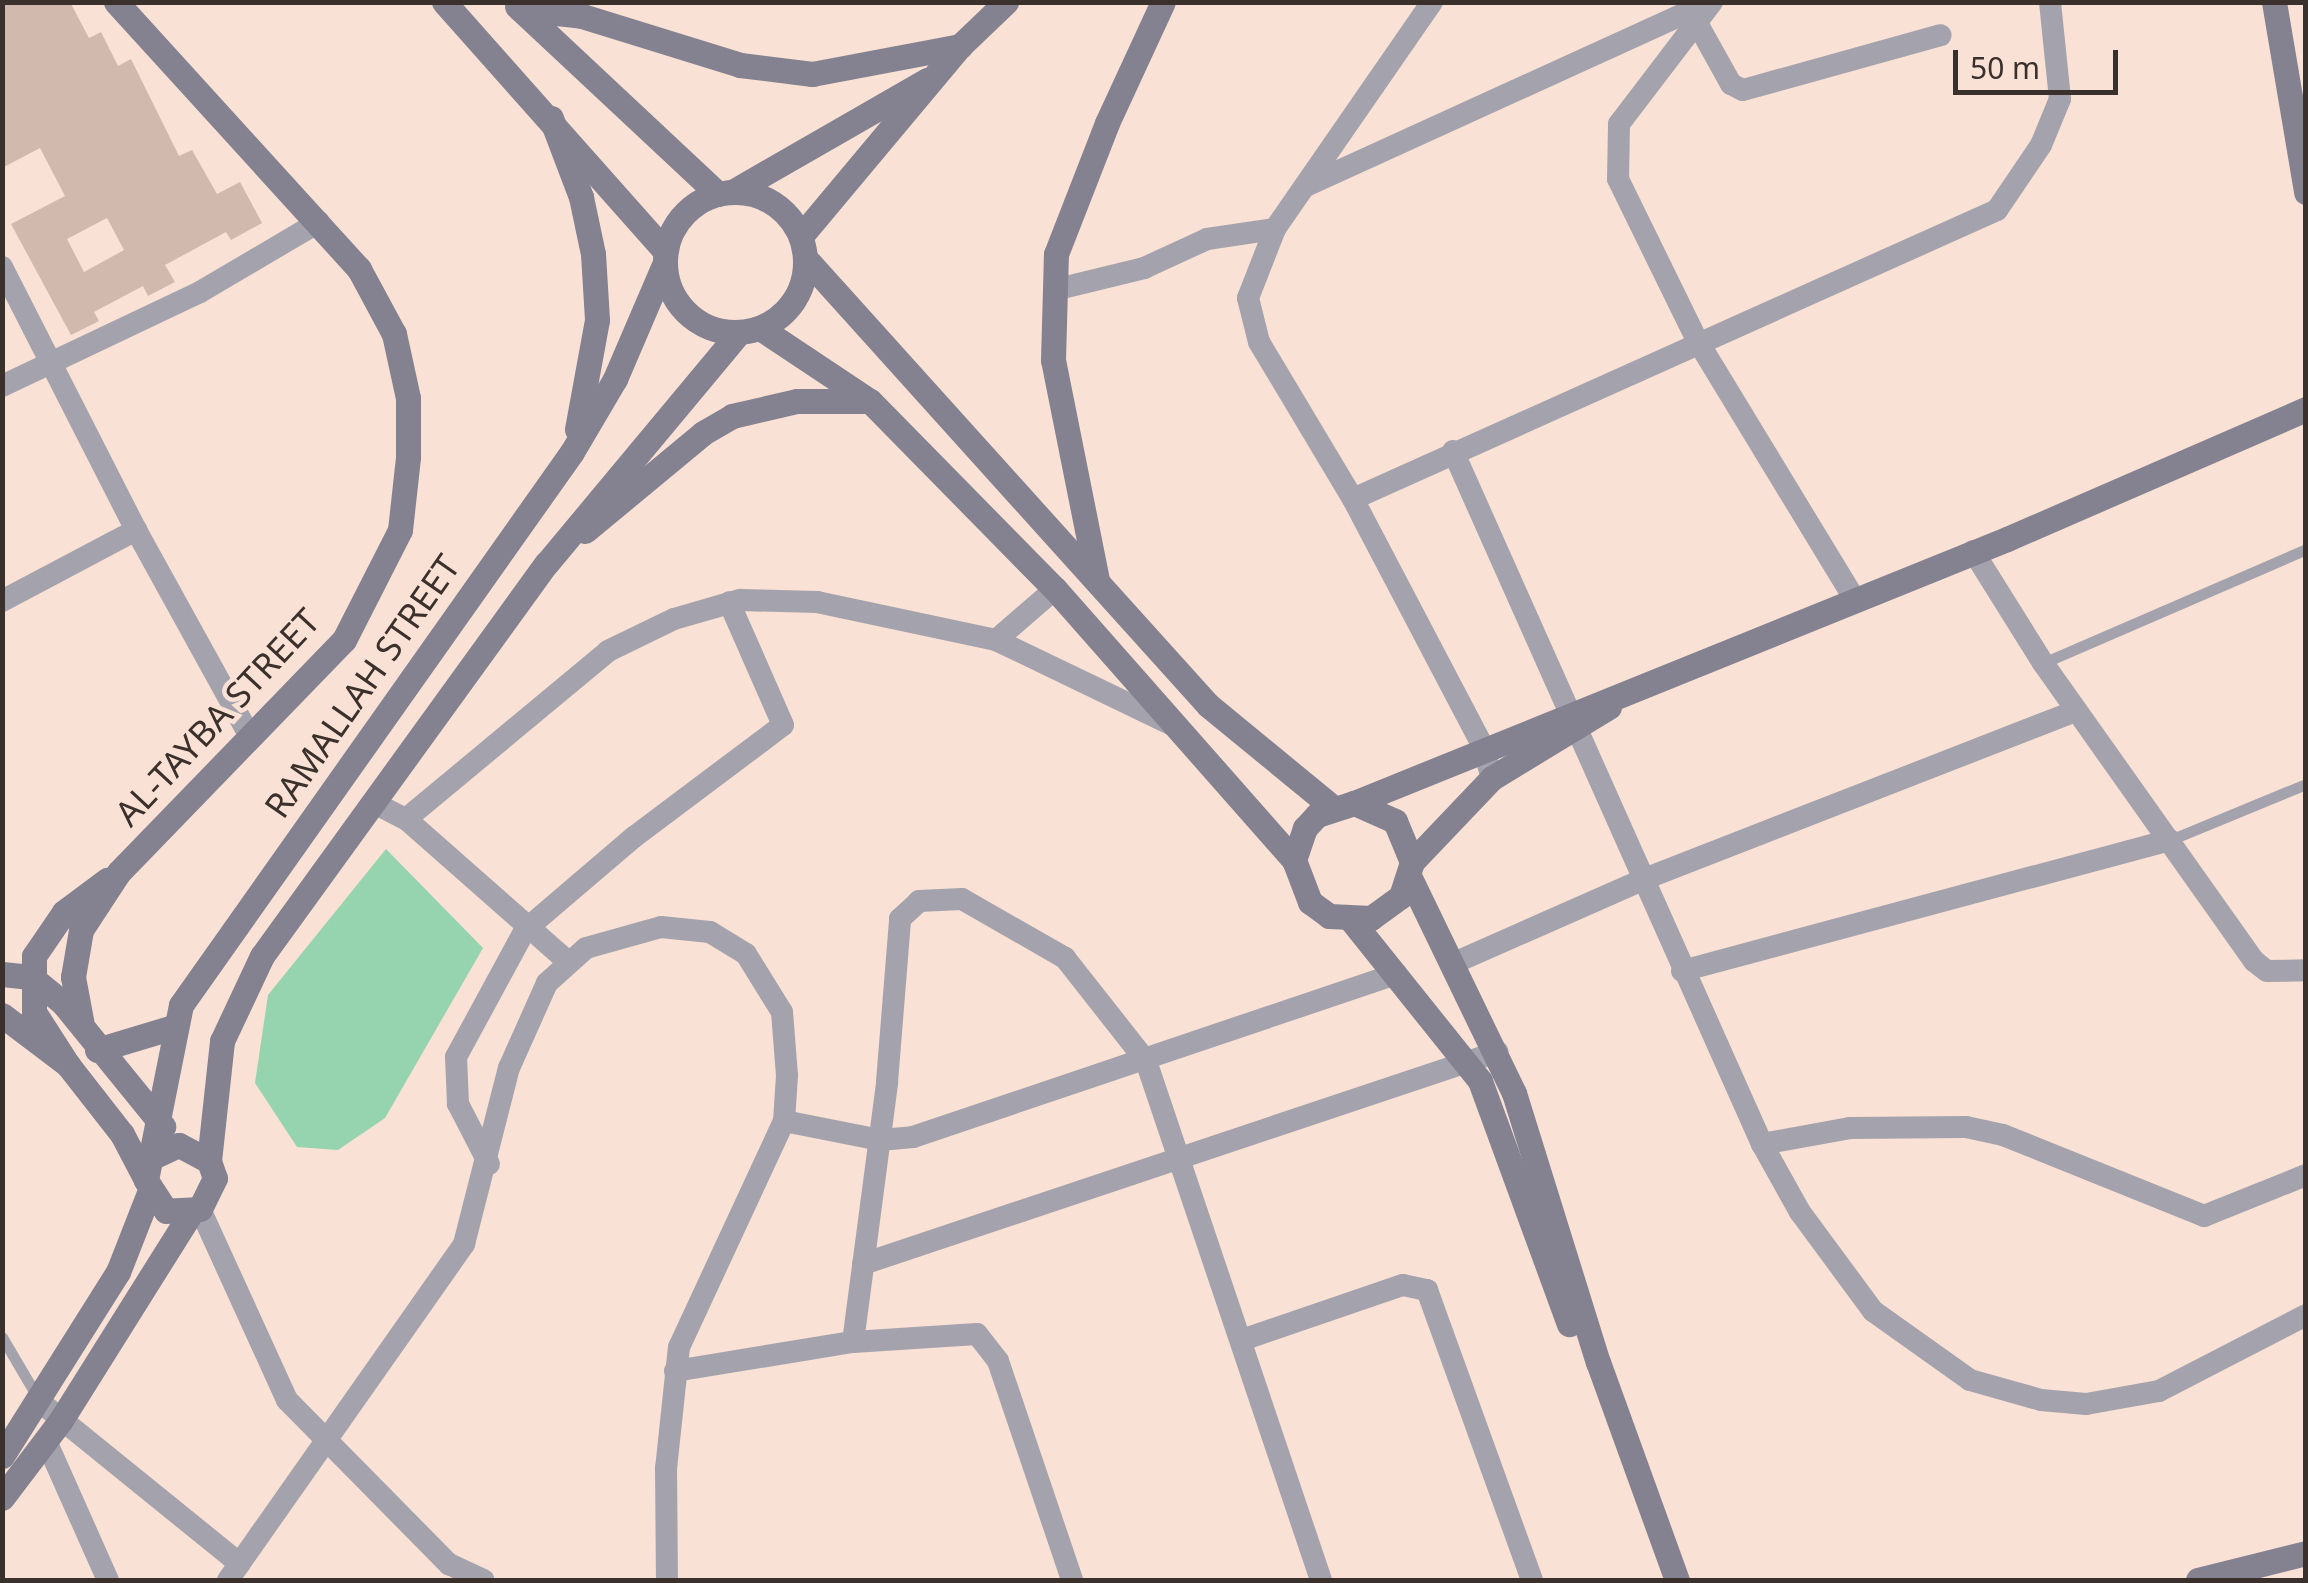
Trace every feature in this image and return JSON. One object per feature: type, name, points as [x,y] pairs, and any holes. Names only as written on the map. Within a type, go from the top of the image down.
[{"type":"street","name":"AL-TAYBA STREET","points":[[82,1025],[74,954],[82,930],[120,872],[344,640],[400,530],[408,398],[394,334],[359,268],[116,2]]},
{"type":"street","points":[[444,2],[551,118],[664,258],[686,312],[749,331],[870,401],[1055,590],[1294,860],[1310,902],[1352,920],[1469,1062],[1494,1110],[1660,1580]]},
{"type":"street","points":[[2,1498],[54,1431],[215,1178],[210,1161],[222,1041],[240,992],[291,912],[547,563],[749,331],[790,304],[804,247],[932,78],[1006,2]]},
{"type":"street","points":[[1097,580],[1053,360],[1054,290],[1063,238],[1164,2]]},
{"type":"street","points":[[1410,2],[1413,28]]},
{"type":"street","points":[[1432,2],[1275,229],[1248,298],[1252,323],[1353,498],[1483,748],[1492,778]]},
{"type":"street","points":[[1304,187],[1711,2]]},
{"type":"street","points":[[1711,2],[1619,124],[1615,156],[1624,200],[1696,340],[1855,600]]},
{"type":"street","points":[[1353,498],[1696,340],[1996,210],[2041,146],[2060,99],[2050,2]]},
{"type":"street","points":[[2274,2],[2306,192]]},
{"type":"street","points":[[517,6],[582,16],[740,65],[812,74],[960,46]]},
{"type":"street","points":[[517,6],[726,192],[771,203],[804,247],[1208,704],[1343,805],[1395,820],[1410,870],[1497,1052],[1677,1580]]},
{"type":"street","points":[[1697,23],[1731,84],[1742,90],[1941,35]]},
{"type":"street","points":[[664,258],[684,216],[932,78]]},
{"type":"street","points":[[551,118],[581,197],[597,320],[572,452]]},
{"type":"street","points":[[2,386],[200,292],[319,222]]},
{"type":"street","points":[[1054,290],[1144,268],[1207,239],[1275,229]]},
{"type":"street","name":"RAMALLAH STREET","points":[[2,1456],[40,1402],[118,1272],[157,1168],[158,1120],[173,1027],[197,979],[572,452],[614,379],[664,258]]},
{"type":"street","points":[[2,267],[54,359],[136,530],[250,735]]},
{"type":"street","points":[[547,563],[702,433],[732,416],[810,400],[870,401]]},
{"type":"street","points":[[1352,920],[1388,909],[1410,870],[1492,778],[1574,721],[1625,694],[2306,409]]},
{"type":"street","points":[[1454,451],[1647,878],[1682,972],[1762,1144],[1800,1212],[1873,1311],[1942,1365],[2002,1392],[2119,1403],[2159,1391],[2306,1315]]},
{"type":"street","points":[[2,601],[136,530]]},
{"type":"street","points":[[1973,551],[2076,711],[2261,968],[2306,970]]},
{"type":"street","points":[[996,640],[1055,590]]},
{"type":"street","points":[[406,819],[608,652],[674,619],[730,602],[816,602],[996,640],[1175,726]]},
{"type":"street","points":[[489,1164],[458,1104],[456,1057],[526,930],[634,837],[783,725],[730,602]]},
{"type":"street","points":[[1454,963],[1647,878],[2076,711]]},
{"type":"street","points":[[1294,860],[1305,828],[1343,805],[1483,748],[1574,721]]},
{"type":"street","points":[[374,803],[406,819],[526,930],[566,960]]},
{"type":"street","points":[[1682,972],[2170,840]]},
{"type":"street","name":"AL-TAYBA STREET","points":[[30,977],[34,956],[64,912],[120,872]]},
{"type":"street","points":[[853,1342],[880,1140],[900,919],[919,901],[962,900],[1065,958],[1146,1061],[1321,1580]]},
{"type":"street","points":[[54,1431],[234,1572],[329,1445],[464,1244],[489,1164],[508,1068],[547,983],[566,960],[640,928],[696,929],[726,939],[762,974],[782,1012],[784,1121],[687,1323],[675,1371],[666,1468],[667,1580]]},
{"type":"street","points":[[2,974],[30,977],[82,1025],[98,1050],[158,1120]]},
{"type":"street","points":[[784,1121],[880,1140],[913,1137],[1396,974]]},
{"type":"street","points":[[30,977],[34,1012],[68,1065],[122,1134],[157,1168],[166,1212],[196,1211]]},
{"type":"street","points":[[2,1015],[68,1065]]},
{"type":"street","points":[[98,1050],[173,1027]]},
{"type":"street","points":[[863,1264],[1497,1052]]},
{"type":"street","points":[[1762,1144],[1850,1128],[1966,1127],[2003,1135],[2204,1216],[2306,1175]]},
{"type":"street","points":[[157,1168],[210,1161]]},
{"type":"street","points":[[196,1211],[272,1374],[329,1445],[450,1572],[484,1580]]},
{"type":"street","points":[[1242,1340],[1403,1285],[1426,1290],[1532,1580]]},
{"type":"street","points":[[675,1371],[853,1342],[967,1332],[986,1340],[1072,1580]]},
{"type":"street","points":[[40,1402],[108,1580]]},
{"type":"street","points":[[2198,1580],[2306,1552]]},
{"type":"lane","points":[[2043,662],[2306,549]]},
{"type":"lane","points":[[2170,840],[2306,784]]},
{"type":"lane","points":[[2,1337],[40,1402]]},
{"type":"green space","points":[[386,849],[483,948],[385,1118],[338,1150],[297,1147],[255,1083],[268,995]]},
{"type":"building","points":[[2,2],[70,2],[89,38],[101,32],[118,66],[131,59],[179,156],[192,150],[217,194],[240,182],[262,223],[231,240],[226,232],[165,265],[175,282],[148,296],[143,286],[94,312],[99,321],[71,335],[11,224],[65,196],[40,148],[2,168]],"holes":[[[107,218],[124,250],[84,272],[67,239]]]}]
